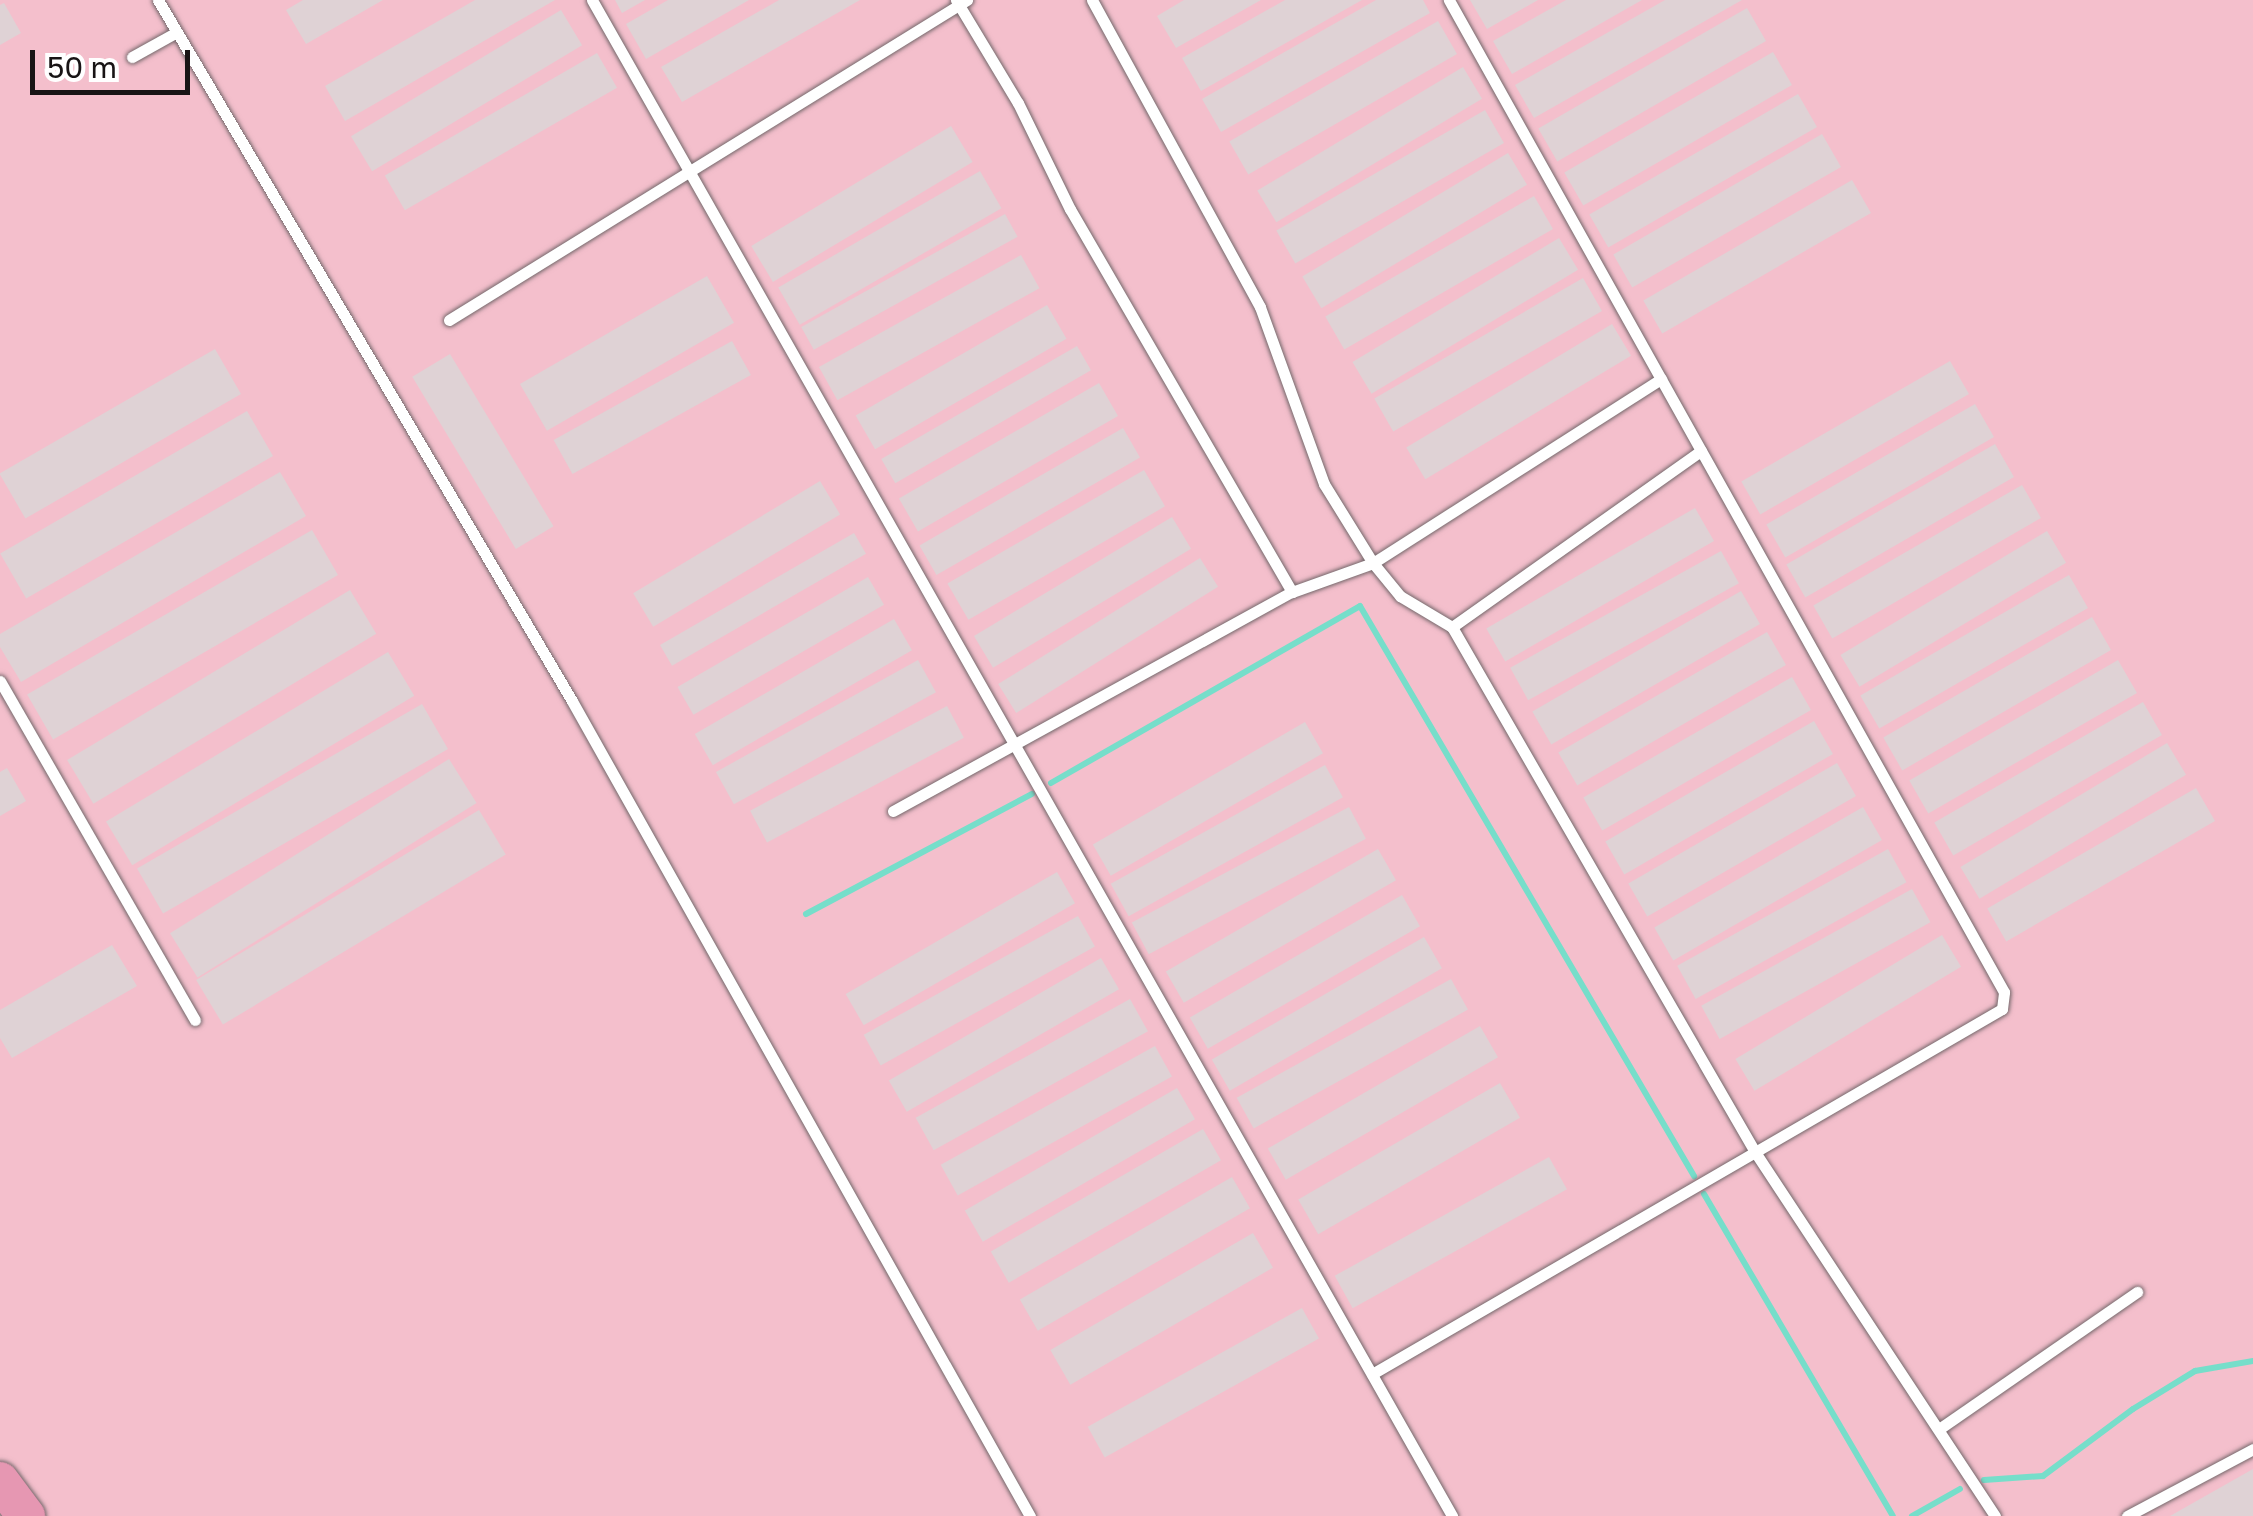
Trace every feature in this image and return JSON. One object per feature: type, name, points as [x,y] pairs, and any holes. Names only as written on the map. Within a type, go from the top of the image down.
[{"type":"main road","points":[[0,1481],[26,1516]]},
{"type":"lane","points":[[158,0],[572,702],[1030,1516]]},
{"type":"lane","points":[[592,0],[1452,1516]]},
{"type":"lane","points":[[1092,0],[1260,308],[1324,484],[1373,562],[1400,596],[1452,627],[1756,1152],[1995,1516]]},
{"type":"lane","points":[[1372,1374],[2002,1009],[2004,992],[1449,0]]},
{"type":"lane","points":[[450,320],[690,175],[960,1],[1018,103],[1080,226],[1292,592]]},
{"type":"lane","points":[[132,57],[177,32]]},
{"type":"lane","points":[[893,811],[1292,592],[1373,562],[1661,379]]},
{"type":"lane","points":[[1452,627],[1701,452]]},
{"type":"lane","points":[[0,681],[195,1020]]},
{"type":"lane","points":[[1940,1429],[2137,1292]]},
{"type":"lane","points":[[2128,1516],[2253,1448]]},
{"type":"shaded area","points":[[0,0],[2253,0],[2253,1516],[0,1516]]},
{"type":"building","points":[[303,0],[383,0],[306,44],[286,10]]},
{"type":"building","points":[[475,0],[555,0],[345,121],[325,86]]},
{"type":"building","points":[[615,0],[645,0],[622,13]]},
{"type":"building","points":[[668,0],[749,0],[646,59],[626,24]]},
{"type":"building","points":[[779,0],[860,0],[682,102],[661,67]]},
{"type":"building","points":[[1184,0],[1261,0],[1176,48],[1157,16]]},
{"type":"building","points":[[1285,0],[1362,0],[1201,91],[1182,58]]},
{"type":"building","points":[[1376,0],[1423,0],[1430,13],[1221,132],[1202,99]]},
{"type":"building","points":[[1470,0],[1538,0],[1487,29]]},
{"type":"building","points":[[1566,0],[1642,0],[1512,74],[1493,41]]},
{"type":"building","points":[[1665,0],[1742,0],[1534,118],[1515,85]]},
{"type":"building","points":[[4,3],[21,33],[0,45],[0,5]]},
{"type":"building","points":[[1747,8],[1766,41],[1557,161],[1538,128]]},
{"type":"building","points":[[561,10],[582,45],[372,171],[351,136]]},
{"type":"building","points":[[1438,21],[1457,54],[1248,174],[1229,142]]},
{"type":"building","points":[[1773,52],[1792,85],[1583,205],[1564,172]]},
{"type":"building","points":[[597,53],[617,88],[405,210],[385,176]]},
{"type":"building","points":[[1463,67],[1482,99],[1276,222],[1257,191]]},
{"type":"building","points":[[1798,94],[1817,127],[1608,247],[1589,214]]},
{"type":"building","points":[[1485,110],[1504,143],[1295,263],[1276,230]]},
{"type":"building","points":[[951,126],[973,162],[773,282],[751,246]]},
{"type":"building","points":[[1822,134],[1841,167],[1632,287],[1613,254]]},
{"type":"building","points":[[1508,153],[1527,185],[1321,308],[1302,277]]},
{"type":"building","points":[[980,171],[1002,208],[800,325],[778,288]]},
{"type":"building","points":[[1852,180],[1871,213],[1662,333],[1643,300]]},
{"type":"building","points":[[1534,196],[1553,229],[1344,349],[1325,316]]},
{"type":"building","points":[[1005,214],[1018,237],[814,350],[801,327]]},
{"type":"building","points":[[1559,238],[1578,270],[1371,394],[1352,362]]},
{"type":"building","points":[[1021,255],[1039,288],[837,400],[819,367]]},
{"type":"building","points":[[707,276],[734,323],[547,431],[520,384]]},
{"type":"building","points":[[1583,278],[1602,311],[1393,431],[1374,398]]},
{"type":"building","points":[[1047,305],[1066,339],[875,449],[856,416]]},
{"type":"building","points":[[1612,324],[1631,356],[1425,479],[1406,448]]},
{"type":"building","points":[[732,341],[751,375],[572,474],[554,440]]},
{"type":"building","points":[[1077,346],[1091,370],[895,483],[881,459]]},
{"type":"building","points":[[215,349],[241,394],[25,519],[0,473]]},
{"type":"building","points":[[450,354],[554,526],[516,549],[412,377]]},
{"type":"building","points":[[1950,361],[1969,394],[1760,514],[1741,482]]},
{"type":"building","points":[[1099,383],[1118,416],[918,531],[899,499]]},
{"type":"building","points":[[1975,404],[1994,437],[1785,557],[1766,524]]},
{"type":"building","points":[[247,411],[273,456],[26,599],[0,554]]},
{"type":"building","points":[[1123,428],[1140,457],[936,575],[919,546]]},
{"type":"building","points":[[1995,444],[2014,477],[1805,597],[1786,564]]},
{"type":"building","points":[[1144,470],[1165,506],[968,620],[947,584]]},
{"type":"building","points":[[280,472],[306,516],[21,682],[0,647],[0,634]]},
{"type":"building","points":[[820,481],[840,514],[653,627],[633,593]]},
{"type":"building","points":[[2022,485],[2041,518],[1832,638],[1813,606]]},
{"type":"building","points":[[1695,508],[1714,541],[1505,661],[1486,628]]},
{"type":"building","points":[[1172,517],[1191,549],[993,668],[974,636]]},
{"type":"building","points":[[312,530],[338,575],[53,740],[27,694]]},
{"type":"building","points":[[2047,531],[2066,563],[1859,687],[1840,655]]},
{"type":"building","points":[[854,533],[866,554],[672,666],[660,645]]},
{"type":"building","points":[[1721,551],[1739,583],[1528,700],[1510,668]]},
{"type":"building","points":[[1200,558],[1218,587],[1016,713],[998,684]]},
{"type":"building","points":[[2069,575],[2088,608],[1879,728],[1860,696]]},
{"type":"building","points":[[868,577],[884,605],[693,715],[677,687]]},
{"type":"building","points":[[350,590],[376,634],[93,804],[67,760]]},
{"type":"building","points":[[1741,591],[1760,624],[1551,744],[1532,712]]},
{"type":"building","points":[[2092,617],[2111,650],[1902,770],[1883,738]]},
{"type":"building","points":[[894,619],[912,650],[713,765],[695,734]]},
{"type":"building","points":[[1767,632],[1786,665],[1577,785],[1558,753]]},
{"type":"building","points":[[388,652],[414,696],[132,865],[106,821]]},
{"type":"building","points":[[918,660],[936,692],[734,804],[716,772]]},
{"type":"building","points":[[2118,660],[2137,693],[1928,813],[1909,781]]},
{"type":"building","points":[[1792,677],[1811,710],[1602,830],[1583,798]]},
{"type":"building","points":[[2143,702],[2162,735],[1953,855],[1934,822]]},
{"type":"building","points":[[422,704],[448,749],[163,914],[137,868]]},
{"type":"building","points":[[947,706],[964,738],[767,842],[750,811]]},
{"type":"building","points":[[1814,721],[1833,754],[1624,874],[1605,842]]},
{"type":"building","points":[[1305,722],[1323,753],[1111,876],[1093,844]]},
{"type":"building","points":[[2167,743],[2186,775],[1979,899],[1960,867]]},
{"type":"building","points":[[449,759],[477,803],[198,977],[170,933]]},
{"type":"building","points":[[1837,763],[1856,796],[1647,916],[1628,884]]},
{"type":"building","points":[[1325,765],[1343,797],[1129,916],[1111,884]]},
{"type":"building","points":[[7,768],[26,801],[0,816],[0,772]]},
{"type":"building","points":[[2196,788],[2215,821],[2006,941],[1987,908]]},
{"type":"building","points":[[1349,807],[1366,839],[1149,954],[1132,922]]},
{"type":"building","points":[[1863,807],[1882,840],[1673,960],[1654,928]]},
{"type":"building","points":[[479,810],[506,855],[223,1025],[196,980]]},
{"type":"building","points":[[1378,849],[1396,880],[1184,1003],[1166,972]]},
{"type":"building","points":[[1888,849],[1906,882],[1696,999],[1677,966]]},
{"type":"building","points":[[1057,872],[1075,903],[864,1025],[846,994]]},
{"type":"building","points":[[1912,889],[1930,922],[1720,1039],[1701,1006]]},
{"type":"building","points":[[1402,895],[1420,926],[1208,1049],[1190,1018]]},
{"type":"building","points":[[1078,916],[1095,947],[881,1065],[864,1035]]},
{"type":"building","points":[[1942,935],[1961,967],[1754,1091],[1735,1059]]},
{"type":"building","points":[[1424,937],[1442,968],[1230,1091],[1212,1060]]},
{"type":"building","points":[[112,945],[137,986],[12,1058],[0,1038],[0,1010]]},
{"type":"building","points":[[1101,958],[1119,989],[907,1112],[889,1080]]},
{"type":"building","points":[[1451,979],[1468,1010],[1254,1128],[1237,1098]]},
{"type":"building","points":[[1130,999],[1148,1031],[934,1150],[916,1118]]},
{"type":"building","points":[[1480,1026],[1498,1057],[1286,1180],[1268,1148]]},
{"type":"building","points":[[1155,1046],[1172,1077],[958,1195],[941,1165]]},
{"type":"building","points":[[1500,1083],[1520,1118],[1318,1234],[1298,1200]]},
{"type":"building","points":[[1177,1088],[1195,1119],[983,1242],[965,1210]]},
{"type":"building","points":[[1203,1129],[1221,1160],[1009,1283],[991,1252]]},
{"type":"building","points":[[1549,1157],[1567,1189],[1353,1308],[1335,1276]]},
{"type":"building","points":[[1232,1177],[1250,1208],[1038,1331],[1020,1300]]},
{"type":"building","points":[[1253,1233],[1273,1268],[1070,1385],[1050,1350]]},
{"type":"building","points":[[1302,1308],[1319,1339],[1105,1457],[1088,1427]]},
{"type":"building","points":[[2253,1469],[2253,1516],[2170,1516]]},
{"type":"waterway","points":[[1051,783],[1360,606],[1694,1176]]},
{"type":"waterway","points":[[806,914],[1032,794]]},
{"type":"waterway","points":[[1704,1194],[1893,1516]]},
{"type":"waterway","points":[[1984,1480],[2043,1476],[2133,1409],[2195,1371],[2253,1361]]},
{"type":"waterway","points":[[1912,1516],[1960,1489]]}]
